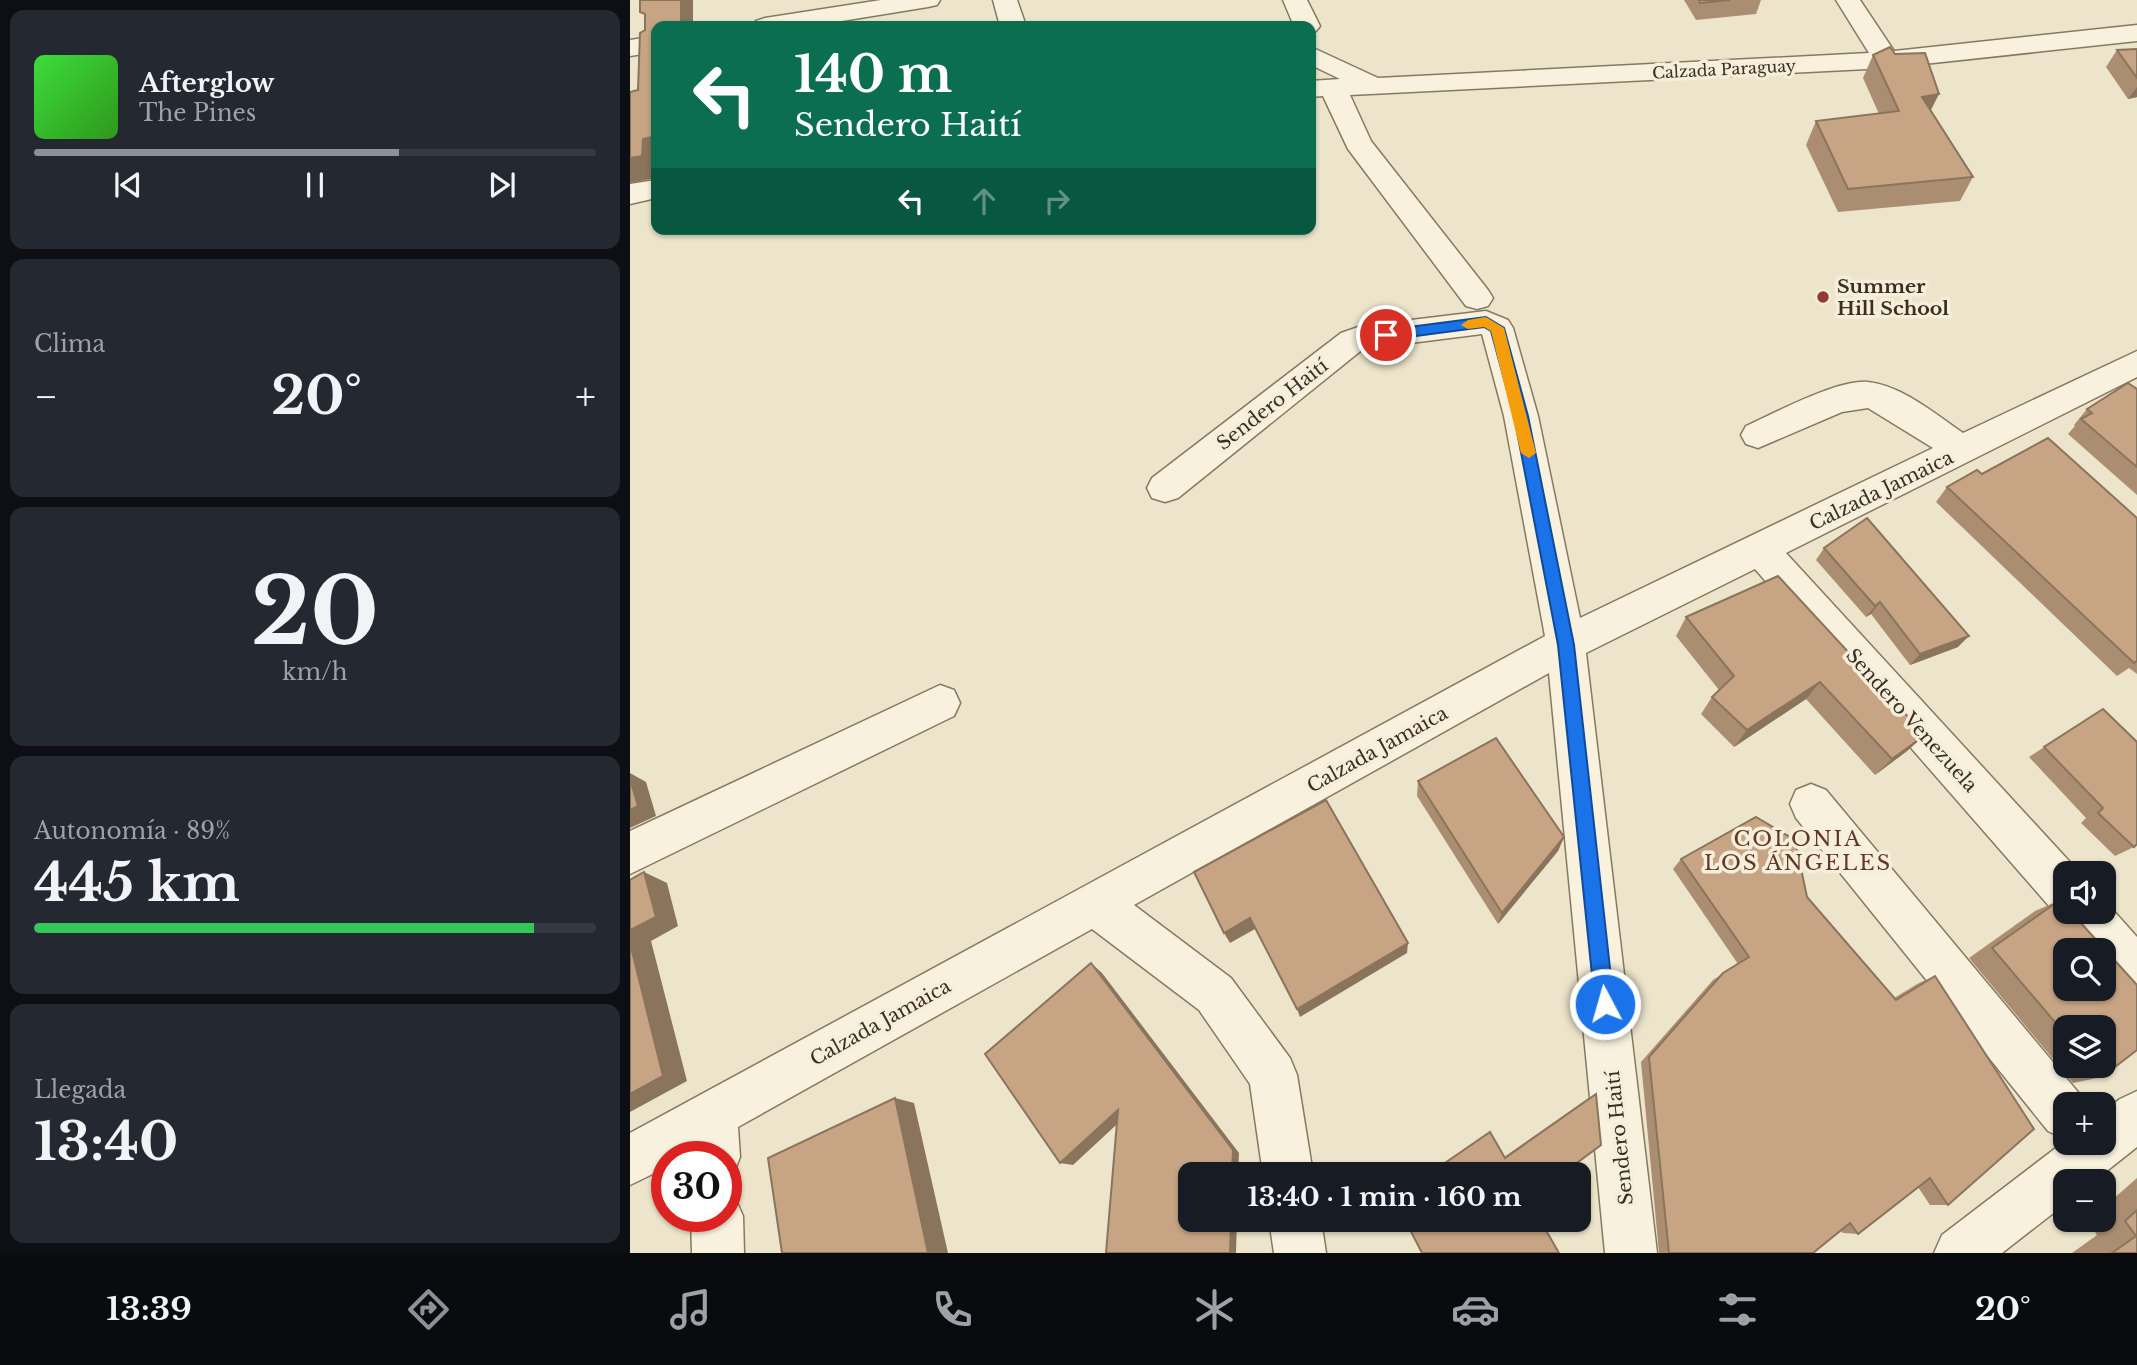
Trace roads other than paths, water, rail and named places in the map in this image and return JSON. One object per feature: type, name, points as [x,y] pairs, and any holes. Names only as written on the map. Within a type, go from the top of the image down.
[{"type":"street","points":[[796,21],[928,0]]},
{"type":"street","points":[[1005,0],[1011,21]]},
{"type":"street","points":[[1295,0],[1305,21]]},
{"type":"street","points":[[1848,0],[1887,60]]},
{"type":"street","name":"Calzada Paraguay","points":[[1322,89],[1887,60],[2137,33]]},
{"type":"street","points":[[630,48],[651,45]]},
{"type":"street","points":[[1316,57],[1376,87]]},
{"type":"street","points":[[1322,89],[1358,143],[1477,298]]},
{"type":"street","points":[[630,194],[651,190]]},
{"type":"street","name":"Sendero Haití","points":[[1165,488],[1352,341],[1486,322],[1497,328],[1521,416],[1566,645],[1631,1253]]},
{"type":"street","name":"Calzada Jamaica","points":[[630,1160],[714,1135],[1095,904],[1566,645],[1962,450],[2034,428],[2137,363]]},
{"type":"street","points":[[1758,435],[1857,395],[1869,396],[1900,409],[1962,450]]},
{"type":"street","name":"Sendero Venezuela","points":[[1760,549],[2053,877]]},
{"type":"street","points":[[630,853],[940,703]]},
{"type":"street","points":[[1811,804],[2053,1093]]},
{"type":"street","points":[[1095,904],[1215,994],[1273,1075],[1286,1162]]},
{"type":"street","points":[[2095,924],[2137,971]]},
{"type":"street","points":[[2116,1126],[2137,1116]]},
{"type":"street","points":[[1960,1253],[2072,1155]]},
{"type":"street","points":[[717,1232],[718,1253]]},
{"type":"street","points":[[1297,1232],[1300,1253]]},
{"type":"place","name":"Summer Hill School","points":[[1823,297]]},
{"type":"district","name":"COLONIA LOS ÁNGELES","points":[[1798,851]]}]
